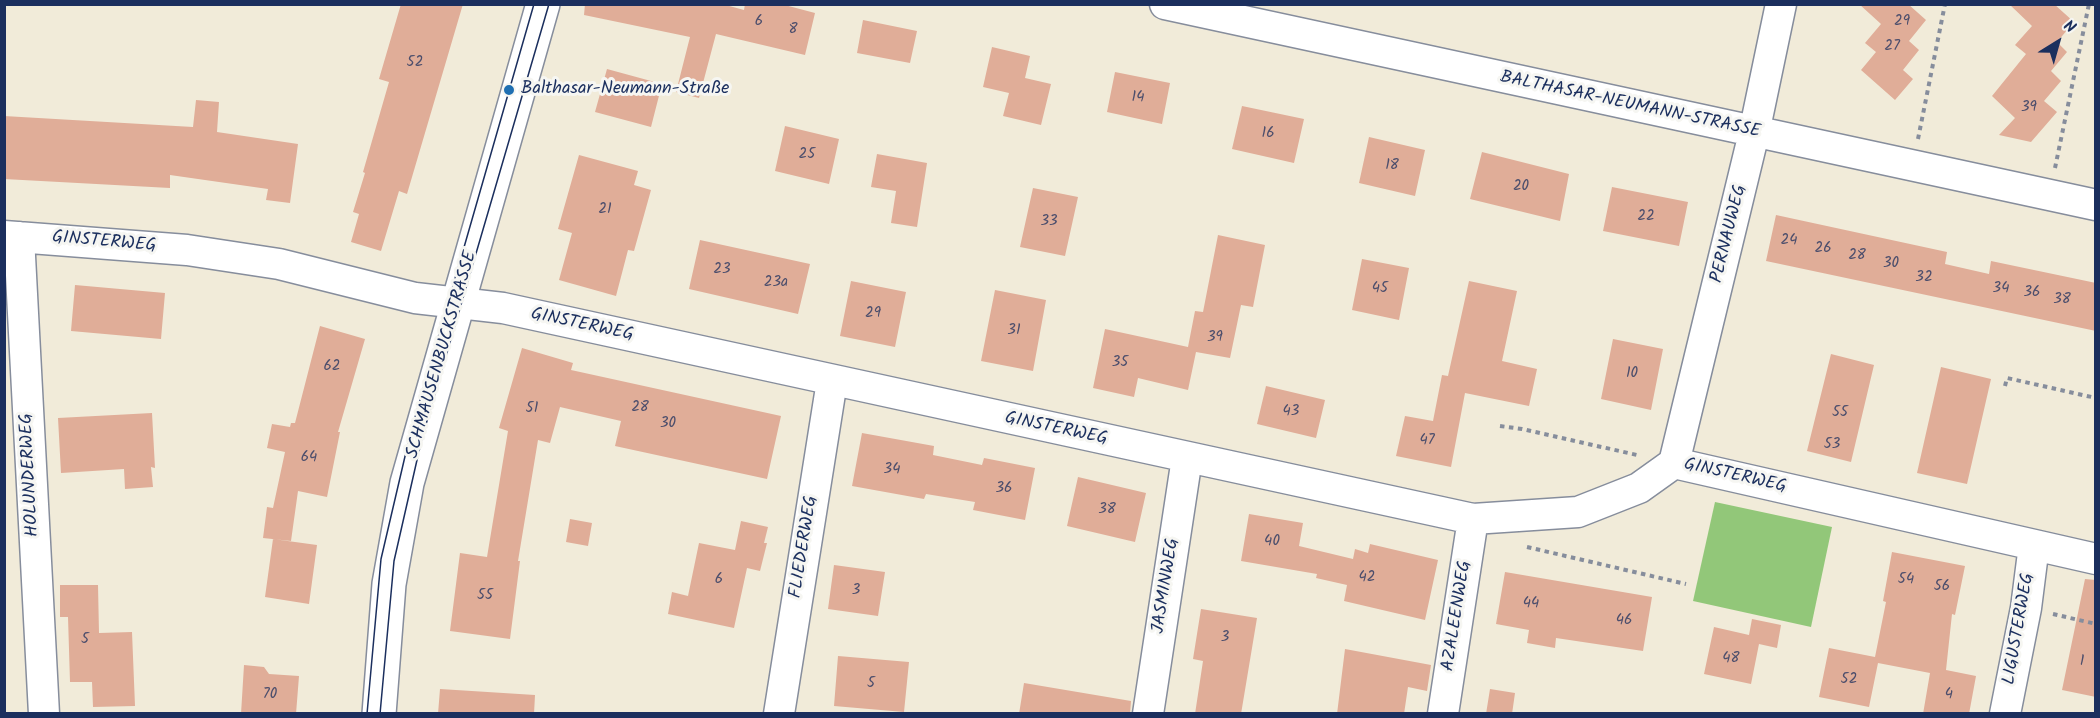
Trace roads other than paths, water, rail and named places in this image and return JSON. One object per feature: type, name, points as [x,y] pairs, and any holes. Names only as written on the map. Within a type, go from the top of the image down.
[{"type":"street","name":"SCHMAUSENBUCKSTRASSE","points":[[379,714],[389,584],[397,532],[419,436],[543,4]]},
{"type":"street","name":"BALTHASAR-NEUMANN-STRASSE","points":[[1165,4],[2096,205]]},
{"type":"street","name":"PERNAUWEG","points":[[1674,463],[1754,133],[1780,4]]},
{"type":"street","name":"GINSTERWEG","points":[[12,237],[231,255],[330,275],[415,298],[456,305],[503,308],[1473,519],[1578,512],[1639,488],[1674,463],[2096,559]]},
{"type":"street","name":"HOLUNDERWEG","points":[[12,237],[44,714]]},
{"type":"street","name":"FLIEDERWEG","points":[[779,714],[832,381]]},
{"type":"street","name":"JASMINWEG","points":[[1148,714],[1187,458]]},
{"type":"street","name":"AZALEENWEG","points":[[1443,714],[1473,519]]},
{"type":"street","name":"LIGUSTERWEG","points":[[2005,714],[2026,608],[2034,545]]},
{"type":"tram line","points":[[367,714],[381,559],[410,435],[534,4]]},
{"type":"tram line","points":[[380,714],[394,561],[422,438],[549,4]]},
{"type":"place","name":"Balthasar-Neumann-Straße","points":[[509,90]]}]
